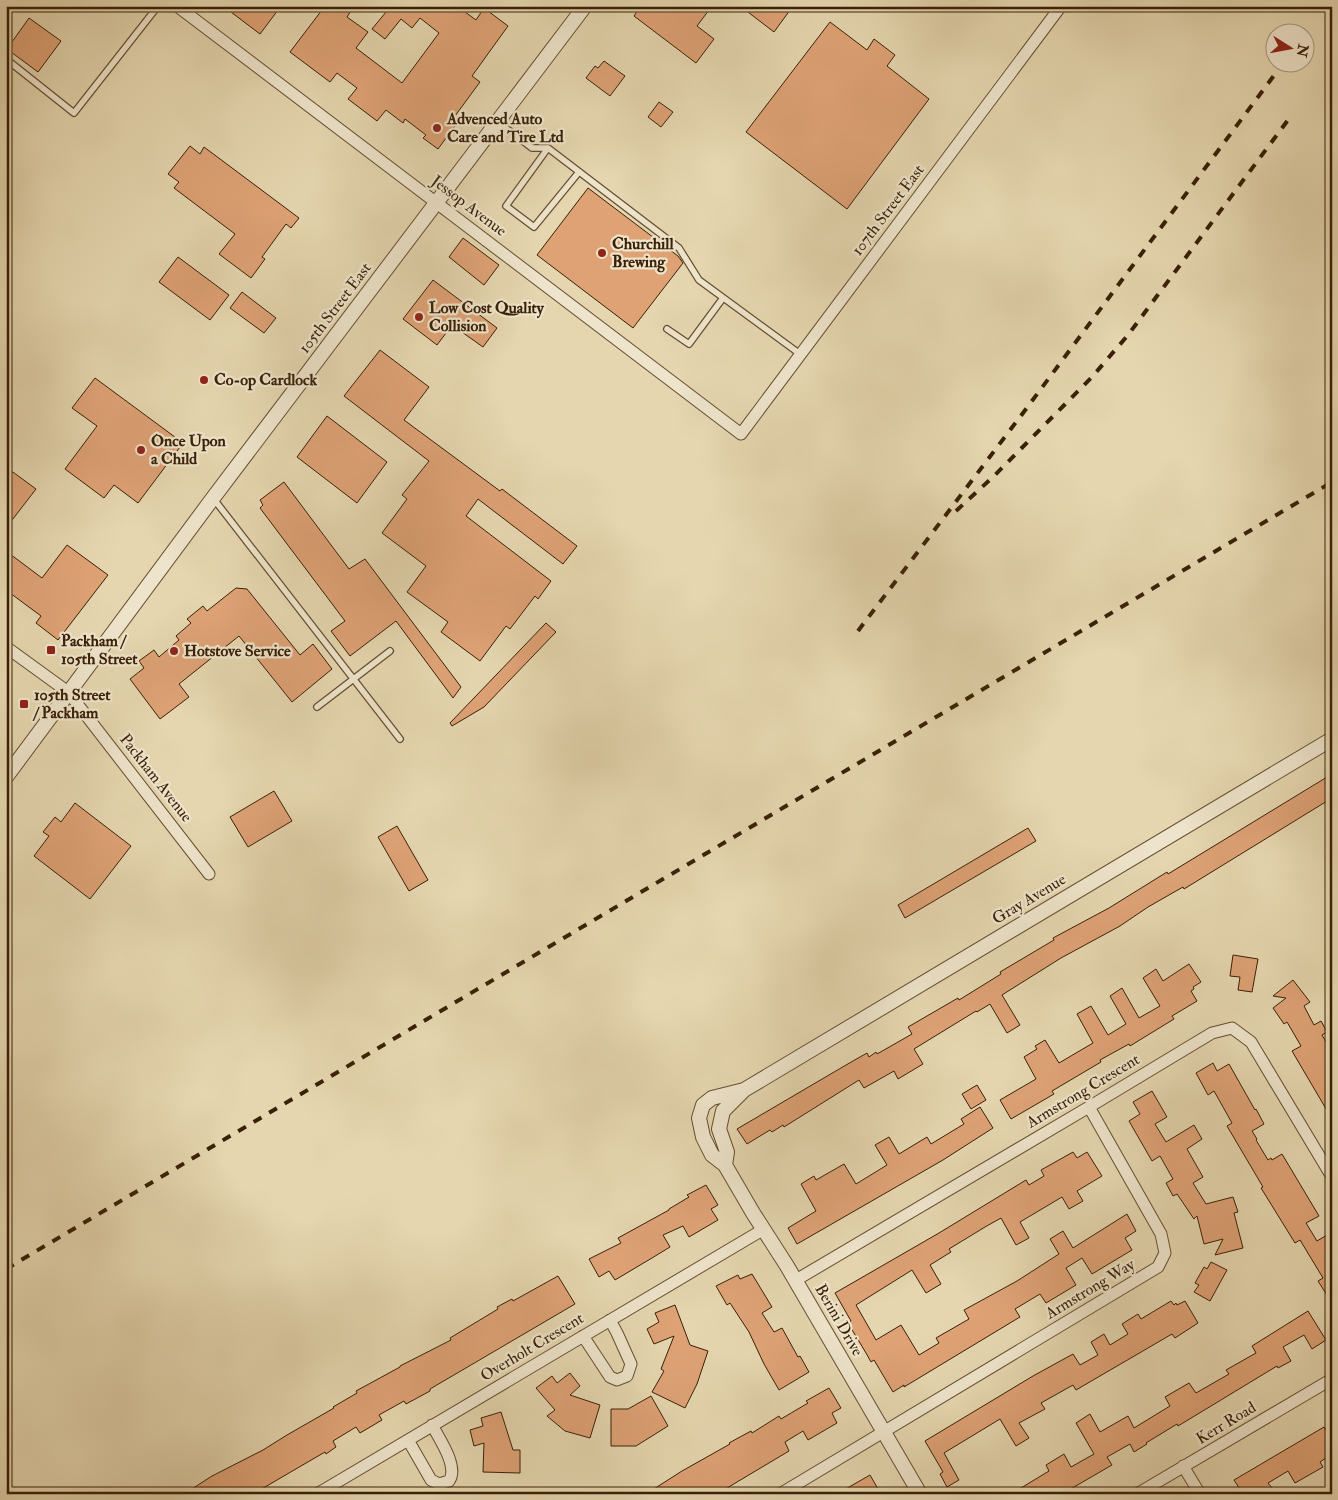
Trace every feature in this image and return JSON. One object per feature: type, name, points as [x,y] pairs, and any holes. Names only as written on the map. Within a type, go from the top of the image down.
[{"type":"street","name":"Jessop Avenue","points":[[177,6],[741,434]]},
{"type":"street","name":"105th Street East","points":[[6,777],[213,498],[585,6]]},
{"type":"street","name":"107th Street East","points":[[741,434],[1061,6]]},
{"type":"street","name":"Packham Avenue","points":[[6,647],[68,692],[209,874]]},
{"type":"street","name":"Gray Avenue","points":[[744,1090],[712,1098],[703,1105],[699,1118],[702,1137],[712,1155],[725,1165],[727,1152],[719,1129],[723,1111],[744,1090],[1332,738]]},
{"type":"street","name":"Armstrong Crescent","points":[[796,1280],[1212,1033],[1232,1028],[1251,1042],[1332,1178]]},
{"type":"street","name":"Armstrong Way","points":[[884,1432],[1158,1266],[1165,1253],[1161,1234],[1089,1107]]},
{"type":"street","name":"Berini Drive","points":[[725,1165],[796,1280],[920,1494]]},
{"type":"street","name":"Overholt Crescent","points":[[317,1494],[764,1229]]},
{"type":"street","points":[[583,1336],[610,1377],[617,1380],[627,1376],[631,1364],[610,1320]]},
{"type":"street","name":"Kerr Road","points":[[1137,1494],[1332,1379]]},
{"type":"street","points":[[408,1440],[431,1480],[439,1484],[449,1481],[452,1476],[452,1465],[432,1426]]},
{"type":"street","points":[[780,1494],[884,1432]]},
{"type":"street","points":[[1184,1466],[1200,1494]]},
{"type":"lane","points":[[6,59],[74,113],[158,6]]},
{"type":"lane","points":[[498,122],[532,148],[548,148],[679,248],[699,280],[800,354]]},
{"type":"lane","points":[[548,148],[506,206],[534,227],[579,172]]},
{"type":"lane","points":[[667,329],[689,344],[724,298]]},
{"type":"lane","points":[[213,498],[400,739]]},
{"type":"lane","points":[[318,707],[390,651]]},
{"type":"building","points":[[223,6],[281,6],[260,34]]},
{"type":"building","points":[[325,6],[354,6],[347,17],[368,32],[356,48],[402,83],[439,33],[420,18],[412,28],[401,19],[385,39],[372,29],[391,6],[457,6],[476,20],[484,8],[508,26],[472,76],[480,82],[452,120],[457,123],[438,149],[423,138],[426,135],[405,119],[403,123],[386,110],[377,121],[348,99],[357,88],[337,73],[330,82],[290,52]]},
{"type":"building","points":[[641,6],[712,6],[697,26],[714,39],[696,63],[634,16]]},
{"type":"building","points":[[740,6],[793,6],[774,32]]},
{"type":"building","points":[[29,18],[61,41],[38,72],[7,49]]},
{"type":"building","points":[[830,22],[867,50],[874,39],[895,55],[887,66],[929,99],[847,209],[746,132]]},
{"type":"building","points":[[604,61],[625,76],[610,96],[586,78],[595,66],[598,68]]},
{"type":"building","points":[[659,102],[673,112],[661,127],[648,117]]},
{"type":"building","points":[[190,146],[200,154],[204,147],[299,218],[291,228],[286,224],[262,257],[265,259],[251,278],[219,254],[235,234],[174,188],[179,182],[168,174]]},
{"type":"building","points":[[588,188],[678,256],[683,263],[633,328],[537,255]]},
{"type":"building","points":[[463,238],[499,265],[484,285],[449,257]]},
{"type":"building","points":[[178,257],[229,295],[210,320],[159,282]]},
{"type":"building","points":[[433,280],[497,328],[483,347],[452,325],[437,345],[403,319]]},
{"type":"building","points":[[242,292],[276,318],[264,333],[230,308]]},
{"type":"building","points":[[380,350],[429,387],[404,420],[500,491],[502,489],[577,546],[563,564],[478,499],[466,516],[551,581],[538,599],[535,596],[510,629],[506,626],[480,661],[441,632],[448,622],[407,592],[426,566],[382,533],[407,499],[402,495],[429,461],[344,396]]},
{"type":"building","points":[[95,378],[183,443],[138,503],[114,485],[104,498],[65,469],[97,426],[72,408]]},
{"type":"building","points":[[327,416],[387,462],[357,503],[297,457]]},
{"type":"building","points":[[6,467],[36,489],[6,528]]},
{"type":"building","points":[[284,482],[349,569],[365,559],[461,687],[453,698],[396,621],[350,656],[331,631],[345,621],[260,508],[263,505],[260,500]]},
{"type":"building","points":[[67,545],[108,575],[58,640],[36,623],[41,616],[6,590],[6,551],[42,578]]},
{"type":"building","points":[[236,588],[247,589],[300,655],[313,644],[332,669],[292,702],[239,636],[179,684],[189,697],[160,719],[130,679],[144,668],[139,661],[154,650],[159,657],[179,640],[176,636],[191,623],[187,619],[203,606],[207,611]]},
{"type":"building","points":[[546,623],[556,632],[484,707],[452,726],[450,723]]},
{"type":"building","points":[[1332,774],[1332,798],[1184,889],[1183,887],[1148,907],[1120,926],[1061,958],[1002,995],[1020,1025],[1007,1033],[990,1004],[914,1049],[923,1064],[898,1079],[894,1071],[864,1088],[859,1080],[784,1127],[783,1125],[772,1132],[770,1130],[747,1144],[737,1129],[867,1053],[869,1057],[876,1052],[877,1054],[912,1034],[908,1027],[958,998],[959,1000],[1001,974],[1000,972],[1054,940],[1053,938],[1109,908],[1167,872],[1168,874]]},
{"type":"building","points":[[274,791],[292,821],[248,847],[230,817]]},
{"type":"building","points":[[75,803],[131,846],[90,899],[34,856],[49,836],[43,832],[55,817],[61,822]]},
{"type":"building","points":[[397,826],[428,880],[409,891],[378,837]]},
{"type":"building","points":[[1028,828],[1036,841],[905,918],[898,905]]},
{"type":"building","points":[[1233,955],[1258,959],[1252,992],[1238,990],[1240,977],[1230,976]]},
{"type":"building","points":[[1189,964],[1201,982],[1193,987],[1194,989],[1191,991],[1197,1001],[1172,1016],[1174,1019],[1130,1046],[1129,1044],[1100,1060],[1101,1062],[1052,1091],[1054,1094],[1011,1119],[1000,1100],[1036,1079],[1024,1057],[1037,1049],[1035,1046],[1045,1040],[1059,1063],[1093,1043],[1077,1014],[1091,1006],[1108,1035],[1126,1024],[1110,996],[1122,988],[1139,1018],[1160,1006],[1143,978],[1156,969],[1163,981]]},
{"type":"building","points":[[1293,980],[1310,1002],[1304,1006],[1314,1025],[1321,1021],[1327,1032],[1322,1035],[1332,1052],[1332,1119],[1292,1051],[1301,1046],[1287,1022],[1284,1024],[1273,1008],[1286,998],[1273,996]]},
{"type":"building","points":[[1213,1063],[1217,1071],[1229,1064],[1264,1124],[1252,1131],[1256,1140],[1268,1160],[1271,1158],[1272,1160],[1282,1154],[1319,1216],[1306,1223],[1317,1241],[1332,1232],[1332,1303],[1318,1281],[1323,1278],[1300,1240],[1295,1243],[1261,1188],[1263,1187],[1227,1126],[1232,1123],[1214,1091],[1208,1095],[1196,1073]]},
{"type":"building","points":[[977,1085],[986,1100],[971,1109],[962,1094]]},
{"type":"building","points":[[1152,1091],[1167,1117],[1155,1124],[1166,1142],[1194,1125],[1202,1139],[1187,1149],[1203,1177],[1193,1183],[1206,1204],[1233,1197],[1238,1212],[1234,1213],[1243,1248],[1215,1255],[1223,1239],[1204,1244],[1197,1216],[1194,1219],[1177,1194],[1173,1196],[1166,1183],[1173,1179],[1160,1156],[1152,1161],[1129,1121],[1140,1114],[1133,1102]]},
{"type":"building","points":[[980,1107],[993,1128],[943,1160],[797,1244],[788,1228],[816,1211],[801,1184],[814,1176],[816,1180],[844,1164],[856,1184],[887,1165],[875,1145],[889,1137],[899,1154],[927,1137],[931,1144],[964,1124],[961,1119]]},
{"type":"building","points":[[1073,1152],[1077,1158],[1087,1152],[1102,1176],[1077,1191],[1083,1201],[1069,1209],[1062,1197],[1020,1222],[1029,1238],[1016,1245],[1001,1218],[949,1249],[951,1252],[930,1265],[941,1284],[926,1293],[912,1270],[856,1305],[876,1340],[901,1325],[919,1355],[939,1343],[936,1338],[969,1319],[964,1310],[1017,1281],[1059,1254],[1050,1239],[1063,1231],[1073,1248],[1127,1214],[1136,1231],[1125,1238],[1132,1250],[1092,1274],[1082,1258],[1066,1268],[1076,1285],[1046,1303],[1040,1294],[1015,1309],[1020,1317],[893,1392],[874,1360],[871,1362],[848,1323],[851,1321],[835,1293],[1026,1180],[1029,1185],[1044,1176],[1041,1170]]},
{"type":"building","points":[[706,1185],[718,1205],[711,1209],[718,1220],[689,1237],[683,1226],[663,1235],[670,1247],[615,1280],[609,1271],[599,1277],[589,1259],[621,1243],[618,1238],[669,1210],[689,1197],[687,1195]]},
{"type":"building","points":[[1211,1262],[1227,1270],[1210,1301],[1194,1292],[1199,1285],[1195,1283],[1204,1267],[1207,1269]]},
{"type":"building","points":[[752,1274],[772,1307],[762,1313],[774,1332],[782,1328],[798,1357],[800,1356],[809,1372],[779,1390],[749,1332],[730,1303],[727,1305],[716,1286],[738,1275],[740,1279]]},
{"type":"building","points":[[558,1276],[575,1304],[430,1389],[430,1391],[406,1404],[404,1401],[379,1415],[382,1420],[360,1433],[356,1427],[333,1441],[336,1447],[326,1454],[325,1452],[253,1494],[184,1494],[212,1476],[263,1450],[334,1408],[357,1393],[356,1391],[451,1340],[450,1338],[498,1309],[497,1307],[512,1299],[513,1301]]},
{"type":"building","points":[[1171,1301],[1174,1305],[1176,1303],[1177,1305],[1185,1301],[1198,1323],[1175,1338],[1172,1334],[1076,1390],[1073,1385],[1041,1403],[1045,1409],[1019,1423],[1029,1438],[1016,1446],[1000,1419],[944,1453],[959,1480],[947,1487],[940,1474],[943,1472],[925,1441],[1073,1354],[1080,1365],[1098,1355],[1091,1342],[1104,1334],[1110,1345],[1128,1334],[1122,1324],[1138,1314],[1141,1319]]},
{"type":"building","points":[[675,1305],[690,1345],[708,1351],[697,1384],[685,1408],[652,1392],[664,1371],[661,1369],[674,1336],[654,1344],[647,1329],[659,1322],[655,1313]]},
{"type":"building","points":[[1308,1311],[1326,1340],[1312,1349],[1304,1335],[1283,1347],[1291,1361],[1278,1368],[1277,1366],[1178,1426],[1177,1424],[1134,1452],[1130,1444],[1107,1457],[1112,1465],[1062,1494],[1011,1494],[1049,1471],[1046,1465],[1064,1454],[1071,1467],[1094,1454],[1076,1423],[1090,1414],[1100,1432],[1128,1416],[1134,1428],[1170,1406],[1165,1397],[1189,1383],[1196,1393],[1229,1374],[1226,1370],[1256,1353],[1252,1346]]},
{"type":"building","points":[[570,1373],[580,1386],[570,1395],[600,1405],[590,1438],[565,1431],[547,1416],[555,1410],[536,1388],[552,1376],[557,1383]]},
{"type":"building","points":[[829,1388],[841,1408],[832,1413],[837,1423],[808,1440],[803,1431],[785,1442],[789,1451],[717,1494],[646,1494],[729,1443],[751,1431],[752,1433],[779,1416],[781,1419],[808,1403],[806,1401]]},
{"type":"building","points":[[651,1396],[668,1426],[636,1446],[611,1446],[611,1409],[628,1409]]},
{"type":"building","points":[[501,1412],[513,1450],[520,1450],[520,1473],[483,1472],[484,1443],[474,1446],[470,1430],[483,1426],[481,1418]]},
{"type":"building","points":[[1324,1427],[1332,1441],[1332,1454],[1320,1462],[1323,1467],[1295,1483],[1288,1471],[1268,1483],[1272,1488],[1263,1494],[1243,1494],[1234,1480]]},
{"type":"building","points":[[870,1475],[881,1494],[837,1494]]},
{"type":"railway","points":[[858,631],[1277,72]]},
{"type":"railway","points":[[956,511],[994,476],[1092,377],[1128,335],[1288,120]]},
{"type":"railway","points":[[6,1269],[1332,482]]},
{"type":"place","name":"Advenced Auto Care and Tire Ltd","points":[[437,128]]},
{"type":"place","name":"Churchill Brewing","points":[[602,253]]},
{"type":"place","name":"Low Cost Quality Collision","points":[[419,317]]},
{"type":"place","name":"Co-op Cardlock","points":[[204,380]]},
{"type":"place","name":"Once Upon a Child","points":[[141,450]]},
{"type":"place","name":"Packham / 105th Street","points":[[51,650]]},
{"type":"place","name":"Hotstove Service","points":[[174,651]]},
{"type":"place","name":"105th Street / Packham","points":[[24,704]]}]
